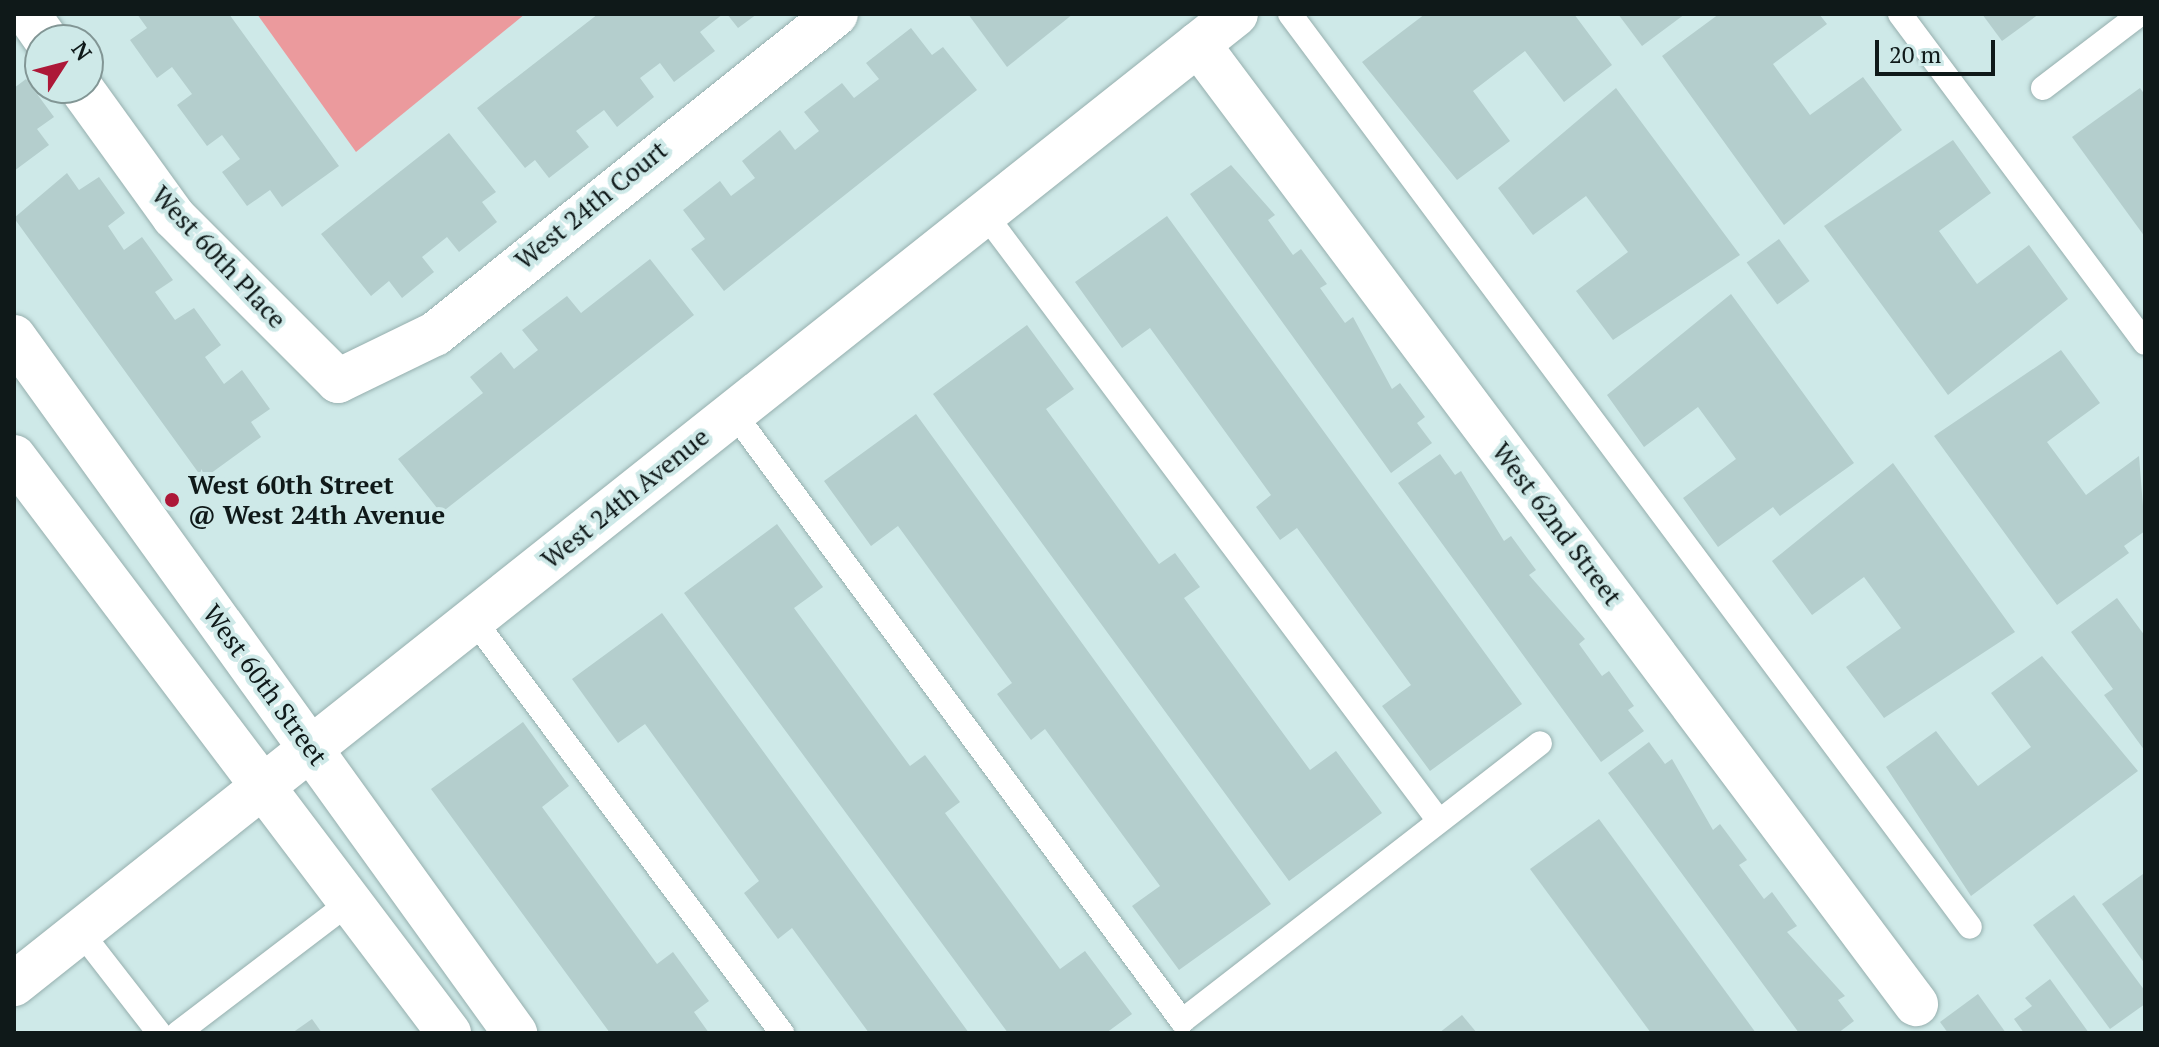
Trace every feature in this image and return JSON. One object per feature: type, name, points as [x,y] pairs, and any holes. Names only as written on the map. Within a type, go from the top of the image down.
[{"type":"street","name":"West 24th Court","points":[[338,381],[435,334],[836,14]]},
{"type":"street","name":"West 24th Avenue","points":[[14,984],[1236,14]]},
{"type":"street","name":"West 62nd Street","points":[[1198,44],[1916,1004]]},
{"type":"street","name":"West 60th Place","points":[[93,104],[174,217],[338,381]]},
{"type":"street","name":"West 60th Street","points":[[14,337],[515,1033]]},
{"type":"street","points":[[14,457],[449,1033]]},
{"type":"lane","points":[[1290,14],[1970,927]]},
{"type":"lane","points":[[1900,14],[2145,343]]},
{"type":"lane","points":[[2043,88],[2140,14]]},
{"type":"lane","points":[[984,213],[1439,821]]},
{"type":"lane","points":[[733,412],[1174,1027],[1540,743]]},
{"type":"lane","points":[[473,619],[782,1033]]},
{"type":"lane","points":[[178,1033],[350,902]]},
{"type":"lane","points":[[80,931],[159,1033]]},
{"type":"shaded area","points":[[257,14],[525,14],[356,152]]},
{"type":"building","points":[[137,14],[229,14],[339,166],[282,207],[270,190],[247,206],[222,172],[240,159],[222,135],[207,146],[177,105],[192,94],[172,67],[157,78],[130,40],[147,28]]},
{"type":"building","points":[[598,14],[723,14],[700,32],[715,51],[674,82],[660,63],[640,78],[654,97],[617,127],[604,110],[576,131],[589,147],[549,178],[535,160],[525,168],[477,108]]},
{"type":"building","points":[[727,14],[757,14],[738,28]]},
{"type":"building","points":[[968,14],[1073,14],[1007,67]]},
{"type":"building","points":[[1425,14],[1574,14],[1612,65],[1564,102],[1525,51],[1473,91],[1510,141],[1457,180],[1362,62]]},
{"type":"building","points":[[1618,14],[1685,14],[1642,46]]},
{"type":"building","points":[[1719,14],[1819,14],[1827,24],[1773,64],[1810,115],[1863,77],[1902,130],[1784,225],[1662,56]]},
{"type":"building","points":[[1982,14],[2039,14],[2002,41]]},
{"type":"building","points":[[911,28],[932,55],[943,47],[977,90],[724,291],[691,249],[705,239],[683,210],[720,181],[731,196],[755,178],[742,161],[780,130],[795,150],[819,131],[804,112],[842,83],[854,98],[879,79],[866,63]]},
{"type":"building","points":[[24,80],[24,104],[44,104],[54,117],[37,129],[49,145],[14,171],[14,88]]},
{"type":"building","points":[[1616,88],[1740,255],[1613,340],[1576,291],[1628,252],[1586,196],[1533,235],[1498,188]]},
{"type":"building","points":[[2140,88],[2145,95],[2145,237],[2072,137]]},
{"type":"building","points":[[449,133],[496,192],[482,202],[497,222],[459,252],[447,237],[422,257],[434,272],[402,298],[389,281],[371,296],[321,234]]},
{"type":"building","points":[[1953,140],[1991,193],[1939,231],[1977,284],[2029,245],[2068,299],[1948,395],[1824,226]]},
{"type":"building","points":[[1231,165],[1275,215],[1268,220],[1293,255],[1301,249],[1327,284],[1320,288],[1345,323],[1353,317],[1392,389],[1400,383],[1425,417],[1417,423],[1432,443],[1391,473],[1190,194]]},
{"type":"building","points":[[67,173],[79,190],[99,177],[125,213],[108,226],[124,250],[142,237],[173,280],[155,292],[175,320],[194,308],[221,345],[205,357],[224,384],[242,370],[270,409],[251,422],[261,437],[203,479],[14,218]]},
{"type":"building","points":[[1167,216],[1522,704],[1430,771],[1382,706],[1411,685],[1297,528],[1280,540],[1256,507],[1271,495],[1150,328],[1122,348],[1075,282]]},
{"type":"building","points":[[1779,239],[1810,281],[1777,305],[1747,263]]},
{"type":"building","points":[[650,259],[694,315],[441,513],[398,459],[483,393],[470,377],[501,352],[514,369],[538,350],[522,330],[567,296],[581,313]]},
{"type":"building","points":[[1731,294],[1854,463],[1780,516],[1773,507],[1718,547],[1683,498],[1736,459],[1698,407],[1644,447],[1607,395]]},
{"type":"building","points":[[1027,325],[1074,389],[1046,409],[1159,564],[1175,553],[1200,587],[1184,598],[1310,770],[1336,751],[1382,813],[1289,881],[933,394]]},
{"type":"building","points":[[2061,350],[2100,403],[2047,442],[2086,495],[2139,456],[2145,531],[2124,546],[2129,553],[2057,605],[1934,436]]},
{"type":"building","points":[[916,414],[1271,904],[1179,970],[1132,906],[1160,886],[1045,729],[1031,740],[997,694],[1012,683],[898,526],[871,546],[824,481]]},
{"type":"building","points":[[1440,454],[1455,475],[1461,471],[1504,541],[1511,536],[1536,570],[1529,575],[1585,639],[1579,644],[1602,676],[1609,671],[1634,706],[1628,710],[1644,731],[1601,762],[1398,483]]},
{"type":"building","points":[[1893,463],[2015,632],[1884,718],[1846,667],[1901,628],[1864,577],[1812,615],[1772,561]]},
{"type":"building","points":[[777,524],[823,587],[794,608],[910,766],[925,755],[960,802],[945,813],[1060,969],[1085,951],[1132,1014],[1106,1033],[1008,1033],[684,593]]},
{"type":"building","points":[[2117,598],[2145,636],[2145,751],[2104,695],[2113,689],[2071,632]]},
{"type":"building","points":[[662,613],[969,1033],[869,1033],[792,928],[778,939],[744,893],[759,881],[645,724],[618,743],[572,679]]},
{"type":"building","points":[[2042,656],[2138,771],[1971,896],[1886,767],[1936,731],[1978,786],[2031,747],[1991,693]]},
{"type":"building","points":[[523,722],[569,786],[542,807],[657,964],[673,952],[709,1001],[694,1012],[709,1033],[610,1033],[431,789]]},
{"type":"building","points":[[1649,742],[1665,764],[1672,759],[1713,830],[1720,824],[1747,860],[1739,865],[1764,899],[1772,892],[1797,926],[1787,932],[1845,996],[1838,1000],[1854,1021],[1838,1033],[1799,1033],[1608,773]]},
{"type":"building","points":[[1599,819],[1756,1033],[1651,1033],[1530,869]]},
{"type":"building","points":[[2143,874],[2145,877],[2145,964],[2102,904]]},
{"type":"building","points":[[2074,895],[2145,991],[2145,1004],[2110,1029],[2033,925]]},
{"type":"building","points":[[2050,979],[2089,1033],[2024,1033],[2014,1019],[2032,1006],[2025,998]]},
{"type":"building","points":[[1978,994],[2006,1033],[1948,1033],[1940,1022]]},
{"type":"building","points":[[1462,1015],[1477,1033],[1439,1033]]},
{"type":"building","points":[[312,1019],[322,1033],[292,1033]]},
{"type":"place","name":"West 60th Street @ West 24th Avenue","points":[[172,500]]}]
